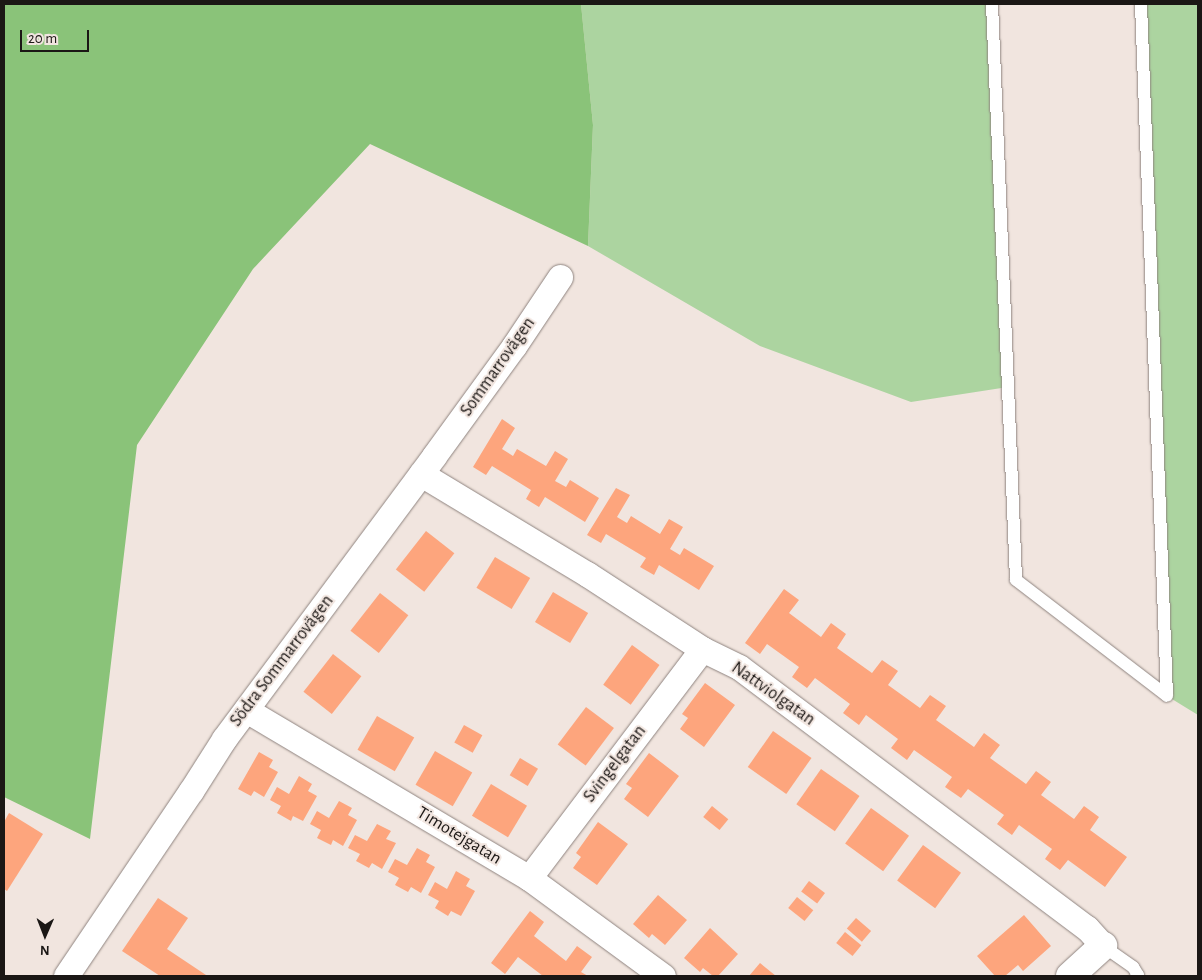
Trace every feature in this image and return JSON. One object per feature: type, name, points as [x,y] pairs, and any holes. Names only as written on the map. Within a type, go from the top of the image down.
[{"type":"street","name":"Sommarrovägen","points":[[428,465],[514,346],[560,277]]},
{"type":"street","name":"Nattviolgatan","points":[[428,465],[587,574],[702,649],[739,668],[1087,928],[1103,946]]},
{"type":"street","name":"Södra Sommarrovägen","points":[[66,976],[135,872],[192,791],[224,739],[428,465]]},
{"type":"street","name":"Svingelgatan","points":[[529,878],[702,649]]},
{"type":"street","name":"Timotejgatan","points":[[246,710],[529,878],[662,976]]},
{"type":"street","points":[[1070,976],[1103,946]]},
{"type":"lane","points":[[992,4],[1016,580],[1167,696],[1141,4]]},
{"type":"lane","points":[[1103,946],[1133,967],[1138,975],[1136,976]]},
{"type":"green space","points":[[4,4],[581,4],[593,125],[588,246],[370,144],[253,269],[137,445],[90,839],[4,797]]},
{"type":"green space","points":[[581,4],[992,4],[1008,387],[911,402],[760,346],[588,246],[593,125]]},
{"type":"green space","points":[[1141,4],[1198,4],[1198,715],[1167,696]]},
{"type":"building","points":[[502,419],[515,428],[502,449],[513,456],[517,449],[546,466],[555,451],[568,459],[555,481],[566,487],[570,480],[599,498],[585,522],[545,497],[539,507],[526,499],[531,490],[492,466],[486,475],[473,467]]},
{"type":"building","points":[[616,488],[630,495],[617,517],[627,523],[631,516],[660,534],[669,519],[683,527],[670,549],[680,555],[684,548],[714,566],[699,590],[659,565],[654,575],[640,567],[646,558],[606,534],[601,543],[587,535]]},
{"type":"building","points":[[426,531],[454,553],[424,592],[396,570]]},
{"type":"building","points":[[495,557],[530,578],[512,609],[476,588]]},
{"type":"building","points":[[784,589],[799,600],[789,613],[821,637],[831,623],[846,634],[837,648],[872,673],[882,660],[898,671],[888,685],[920,708],[930,695],[946,706],[936,720],[974,747],[984,733],[1000,745],[990,758],[1026,784],[1036,771],[1051,782],[1041,795],[1074,819],[1084,806],[1099,817],[1090,830],[1127,857],[1105,887],[1068,860],[1060,870],[1045,859],[1052,849],[1019,825],[1012,835],[997,824],[1004,815],[968,789],[961,798],[945,787],[952,777],[914,750],[907,760],[891,748],[898,739],[866,715],[859,725],[843,713],[850,704],[815,678],[807,688],[792,677],[799,667],[767,644],[760,654],[745,643]]},
{"type":"building","points":[[553,592],[588,613],[570,643],[535,622]]},
{"type":"building","points":[[380,593],[408,615],[379,653],[350,631]]},
{"type":"building","points":[[632,645],[660,665],[631,705],[603,685]]},
{"type":"building","points":[[333,654],[361,676],[332,714],[303,692]]},
{"type":"building","points":[[705,683],[735,705],[704,747],[680,729],[688,718],[682,714]]},
{"type":"building","points":[[586,707],[614,728],[586,766],[558,745]]},
{"type":"building","points":[[377,716],[414,738],[395,771],[358,750]]},
{"type":"building","points":[[464,725],[482,735],[473,753],[454,742]]},
{"type":"building","points":[[773,731],[812,758],[786,794],[748,767]]},
{"type":"building","points":[[435,751],[472,772],[453,806],[416,785]]},
{"type":"building","points":[[259,752],[273,760],[269,767],[278,772],[264,797],[254,791],[251,796],[238,789]]},
{"type":"building","points":[[649,753],[679,776],[648,817],[624,799],[632,788],[626,784]]},
{"type":"building","points":[[520,758],[538,769],[528,786],[510,775]]},
{"type":"building","points":[[821,769],[860,796],[835,831],[796,804]]},
{"type":"building","points":[[299,776],[312,784],[308,791],[317,796],[303,821],[293,816],[291,821],[277,813],[281,806],[270,800],[277,787],[289,794]]},
{"type":"building","points":[[491,784],[527,806],[508,837],[472,816]]},
{"type":"building","points":[[339,801],[352,808],[348,815],[357,820],[343,846],[333,840],[331,845],[317,838],[321,830],[310,824],[317,811],[329,818]]},
{"type":"building","points":[[712,806],[728,819],[720,830],[703,817]]},
{"type":"building","points":[[871,808],[909,836],[883,871],[845,844]]},
{"type":"building","points":[[9,813],[43,834],[7,891],[4,889],[4,822]]},
{"type":"building","points":[[598,822],[628,844],[597,885],[573,868],[581,857],[576,853]]},
{"type":"building","points":[[377,824],[391,831],[386,839],[396,843],[382,869],[372,863],[369,868],[356,861],[360,854],[348,848],[355,835],[367,841]]},
{"type":"building","points":[[923,845],[961,873],[935,908],[897,881]]},
{"type":"building","points":[[417,848],[430,855],[426,862],[435,867],[421,893],[411,887],[408,892],[395,885],[399,878],[388,872],[395,859],[407,865]]},
{"type":"building","points":[[456,871],[470,879],[466,886],[475,891],[461,916],[451,911],[448,916],[435,908],[439,901],[428,895],[435,882],[447,889]]},
{"type":"building","points":[[809,881],[825,893],[817,903],[801,891]]},
{"type":"building","points":[[658,895],[687,920],[665,945],[652,934],[649,938],[633,924]]},
{"type":"building","points":[[797,897],[813,910],[805,921],[788,908]]},
{"type":"building","points":[[158,898],[188,918],[167,949],[205,976],[160,976],[122,951]]},
{"type":"building","points":[[530,911],[544,922],[534,936],[566,961],[577,946],[592,957],[581,972],[588,976],[543,976],[518,957],[505,974],[491,963]]},
{"type":"building","points":[[1024,915],[1051,946],[1023,971],[1018,965],[1005,976],[995,976],[977,956]]},
{"type":"building","points":[[856,918],[871,931],[862,942],[847,929]]},
{"type":"building","points":[[710,928],[738,954],[718,976],[713,976],[703,968],[700,972],[684,958]]},
{"type":"building","points":[[845,932],[861,945],[853,956],[836,943]]},
{"type":"building","points":[[760,963],[776,976],[749,976]]}]
